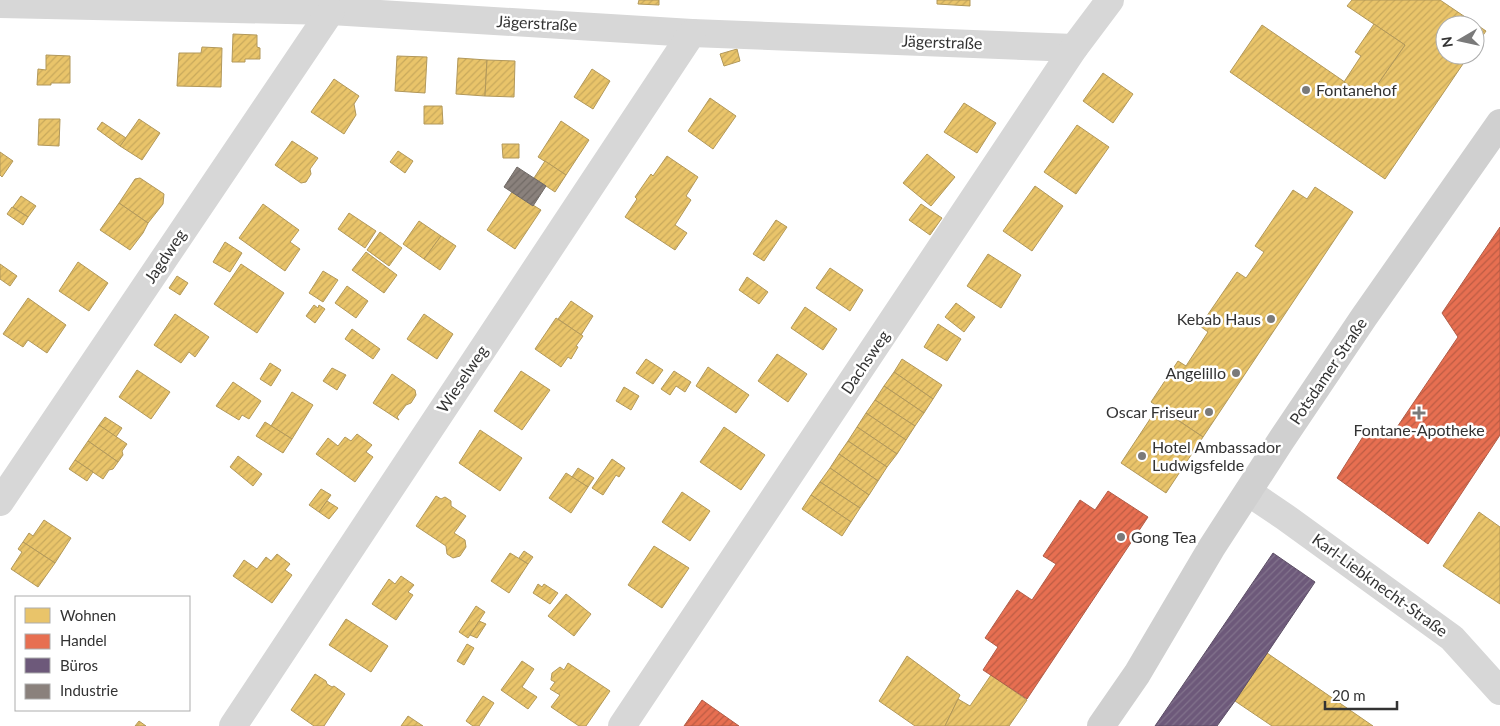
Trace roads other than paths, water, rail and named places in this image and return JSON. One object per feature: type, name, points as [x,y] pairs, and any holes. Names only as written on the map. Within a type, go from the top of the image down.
[{"type":"main road","name":"Potsdamer Straße","points":[[1101,726],[1137,674],[1212,547],[1248,492],[1364,318],[1500,123]]},
{"type":"street","name":"Dachsweg","points":[[622,726],[1074,48],[1110,0]]},
{"type":"street","name":"Jägerstraße","points":[[0,4],[331,11],[692,33],[1074,48]]},
{"type":"street","name":"Jagdweg","points":[[0,502],[331,11]]},
{"type":"street","name":"Wieselweg","points":[[233,726],[692,33]]},
{"type":"street","name":"Karl-Liebknecht-Straße","points":[[1248,492],[1452,638],[1500,691]]},
{"type":"place","name":"Fontanehof","points":[[1306,90]]},
{"type":"place","name":"Kebab Haus","points":[[1271,319]]},
{"type":"place","name":"Angelillo","points":[[1236,373]]},
{"type":"place","name":"Oscar Friseur","points":[[1209,412]]},
{"type":"place","name":"Fontane-Apotheke","points":[[1419,413]]},
{"type":"place","name":"Hotel Ambassador Ludwigsfelde","points":[[1142,456]]},
{"type":"place","name":"Gong Tea","points":[[1121,537]]}]
